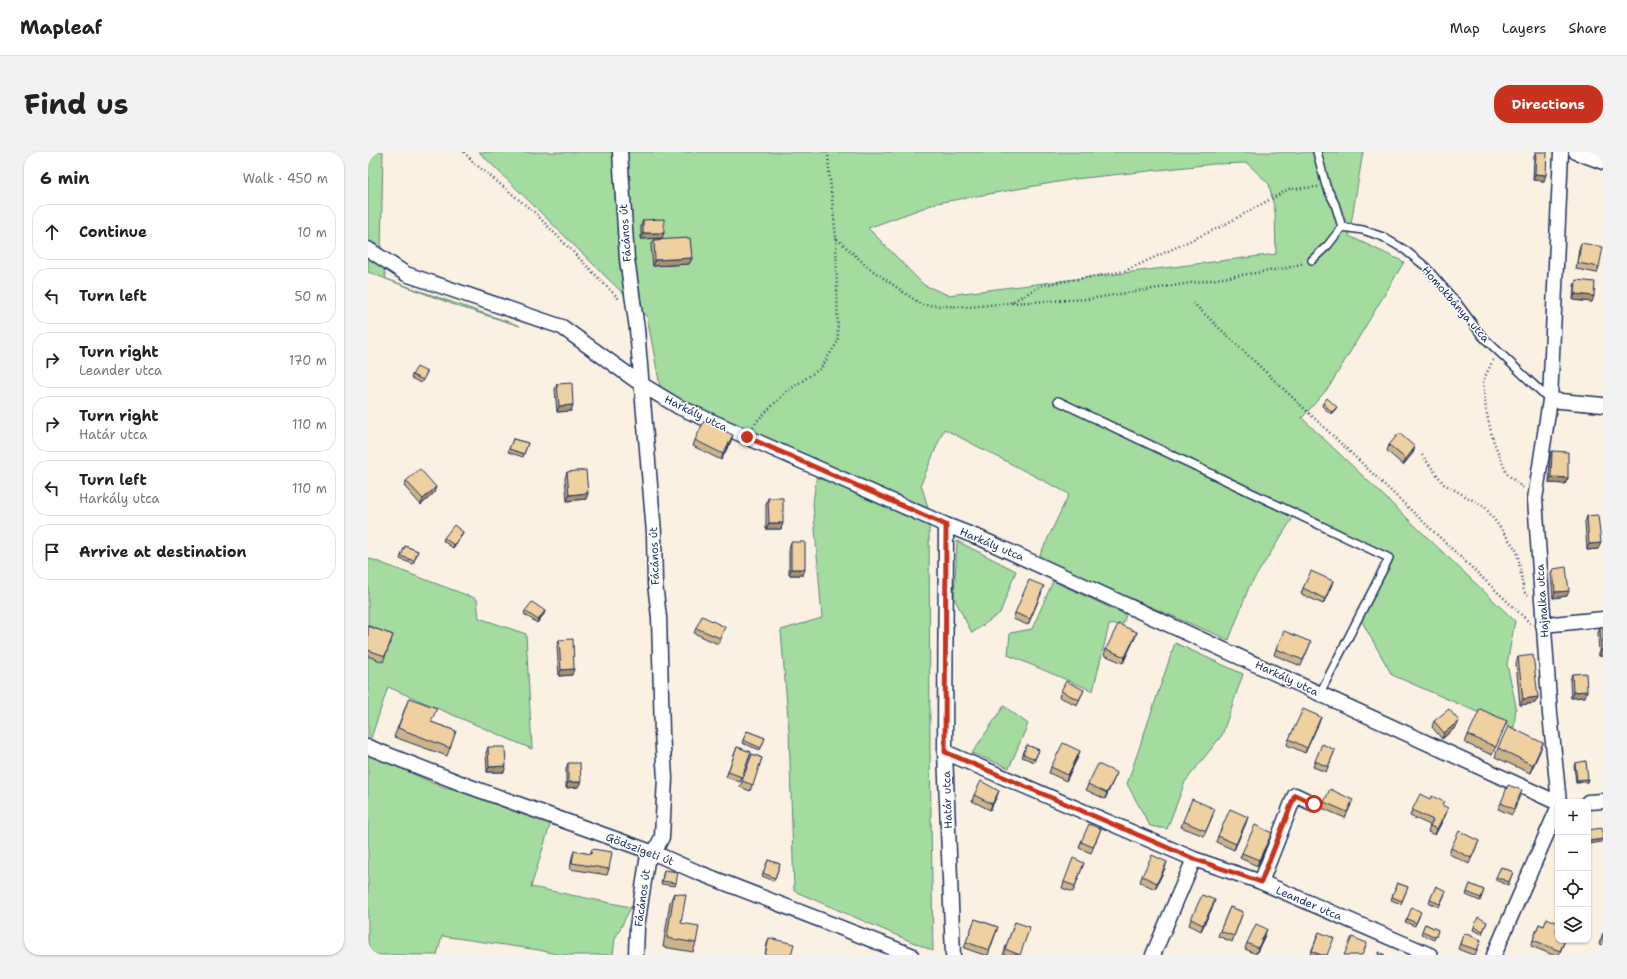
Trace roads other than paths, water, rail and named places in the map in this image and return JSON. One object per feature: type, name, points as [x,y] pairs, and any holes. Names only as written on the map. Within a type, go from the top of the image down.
[{"type":"street","name":"Fácános út","points":[[620,152],[627,259],[637,329],[654,533],[655,584],[659,617],[662,733],[665,778],[662,837],[654,853],[647,861],[637,927],[636,955]]},
{"type":"street","name":"Hajnalka utca","points":[[1559,799],[1543,630],[1535,499],[1550,400],[1561,152]]},
{"type":"street","points":[[1576,152],[1603,162]]},
{"type":"street","name":"Harkály utca","points":[[368,249],[406,274],[562,327],[641,384],[679,407],[946,525],[982,539],[1555,801]]},
{"type":"street","points":[[1550,400],[1603,405]]},
{"type":"street","name":"Határ utca","points":[[946,525],[945,752],[954,955]]},
{"type":"street","points":[[1543,630],[1603,619]]},
{"type":"street","name":"Gödszigeti út","points":[[368,747],[468,786],[654,853],[881,950],[911,955]]},
{"type":"street","name":"Leander utca","points":[[945,752],[1194,859],[1261,882],[1430,955]]},
{"type":"street","points":[[1261,882],[1295,795],[1314,804]]},
{"type":"street","points":[[1591,802],[1603,801]]},
{"type":"street","points":[[1494,955],[1555,815]]},
{"type":"street","points":[[1153,955],[1194,859]]},
{"type":"street","points":[[626,955],[637,927]]},
{"type":"lane","points":[[1312,260],[1328,245],[1342,227],[1335,204],[1326,186],[1317,152]]},
{"type":"lane","name":"Homokbánya utca","points":[[1342,227],[1363,230],[1383,237],[1405,250],[1425,266],[1458,304],[1482,336],[1550,400]]},
{"type":"lane","points":[[1058,401],[1389,558],[1320,693]]}]
